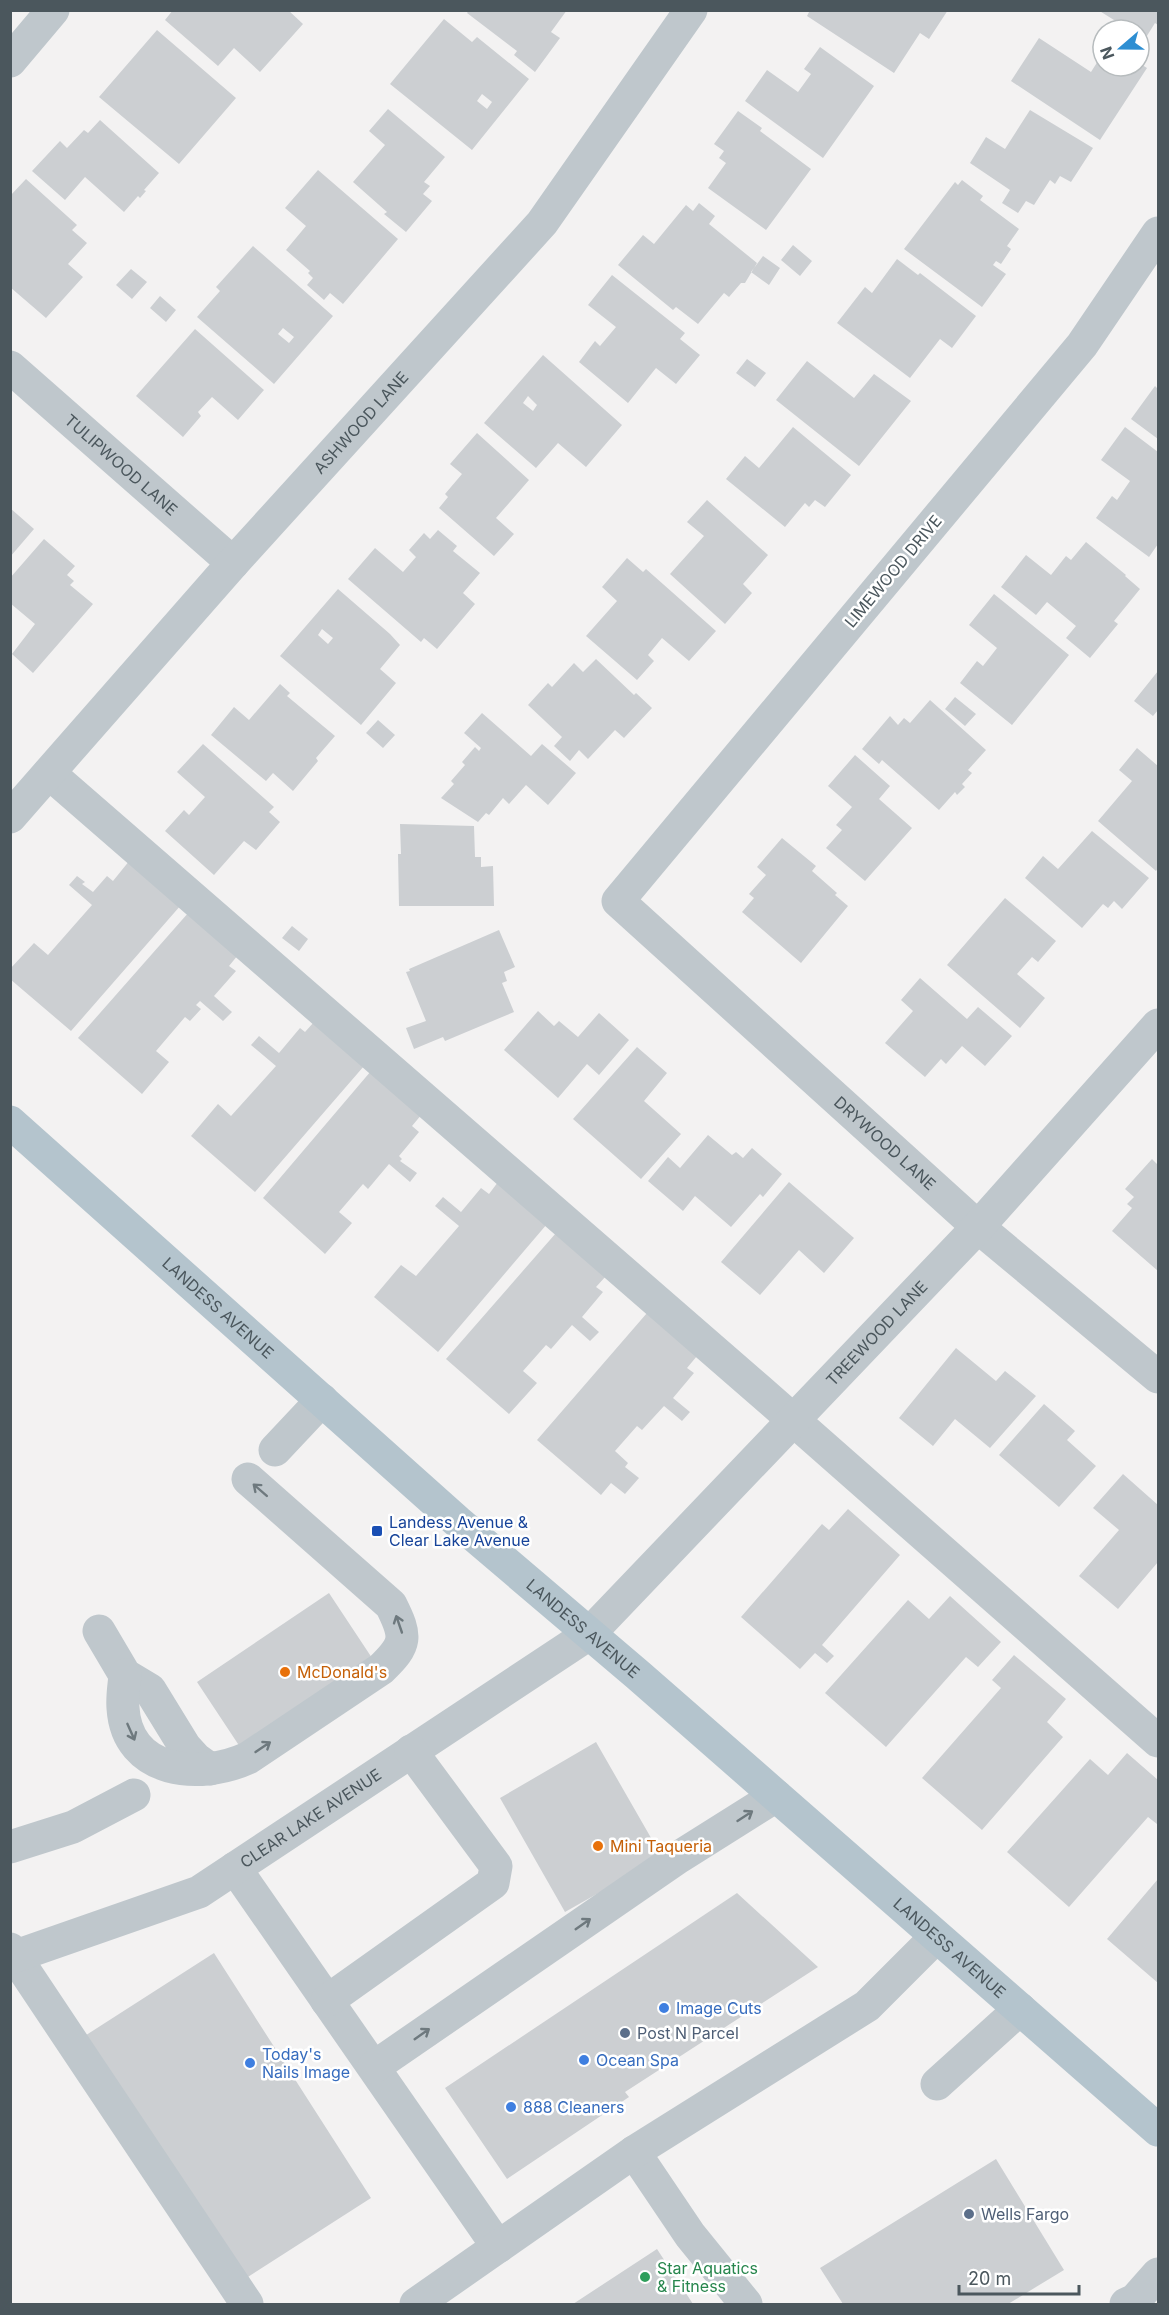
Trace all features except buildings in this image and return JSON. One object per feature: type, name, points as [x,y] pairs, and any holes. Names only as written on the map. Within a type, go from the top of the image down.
[{"type":"main road","name":"LANDESS AVENUE","points":[[10,1122],[458,1522],[1158,2130]]},
{"type":"street","points":[[10,61],[53,10]]},
{"type":"street","name":"ASHWOOD LANE","points":[[10,817],[233,562],[542,223],[690,10]]},
{"type":"street","name":"LIMEWOOD DRIVE","points":[[618,901],[1082,345],[1158,233]]},
{"type":"street","name":"TULIPWOOD LANE","points":[[10,368],[233,562]]},
{"type":"street","points":[[49,773],[793,1420],[1158,1741]]},
{"type":"street","name":"DRYWOOD LANE","points":[[618,901],[978,1227],[1158,1377]]},
{"type":"street","name":"TREEWOOD LANE","points":[[589,1634],[978,1227],[1158,1025]]},
{"type":"street","points":[[275,1450],[322,1400]]},
{"type":"street","points":[[99,1631],[125,1675],[123,1708],[130,1735],[146,1756],[164,1766],[210,1769],[229,1766],[257,1752],[381,1669],[395,1655],[402,1641],[402,1626],[391,1605],[248,1479]]},
{"type":"street","name":"CLEAR LAKE AVENUE","points":[[12,1954],[199,1892],[589,1634]]},
{"type":"street","points":[[327,2001],[494,1883],[496,1866],[411,1751]]},
{"type":"street","points":[[10,1847],[73,1827],[134,1795]]},
{"type":"street","points":[[374,2067],[679,1857],[776,1796]]},
{"type":"street","points":[[235,1868],[498,2247]]},
{"type":"street","points":[[416,2304],[634,2152],[867,2006],[936,1937]]},
{"type":"street","points":[[12,1954],[247,2304]]},
{"type":"street","points":[[937,2084],[1020,2009]]},
{"type":"street","points":[[634,2152],[690,2235],[746,2304]]},
{"type":"street","points":[[1126,2304],[1135,2300],[1158,2274]]},
{"type":"place","name":"Landess Avenue & Clear Lake Avenue","points":[[377,1531]]},
{"type":"place","name":"McDonald's","points":[[285,1672]]},
{"type":"place","name":"Mini Taqueria","points":[[598,1846]]},
{"type":"place","name":"Image Cuts","points":[[664,2008]]},
{"type":"place","name":"Post N Parcel","points":[[625,2033]]},
{"type":"place","name":"Ocean Spa","points":[[584,2060]]},
{"type":"place","name":"Today's Nails Image","points":[[250,2063]]},
{"type":"place","name":"888 Cleaners","points":[[511,2107]]},
{"type":"place","name":"Wells Fargo","points":[[969,2214]]},
{"type":"place","name":"Star Aquatics & Fitness","points":[[645,2277]]}]
